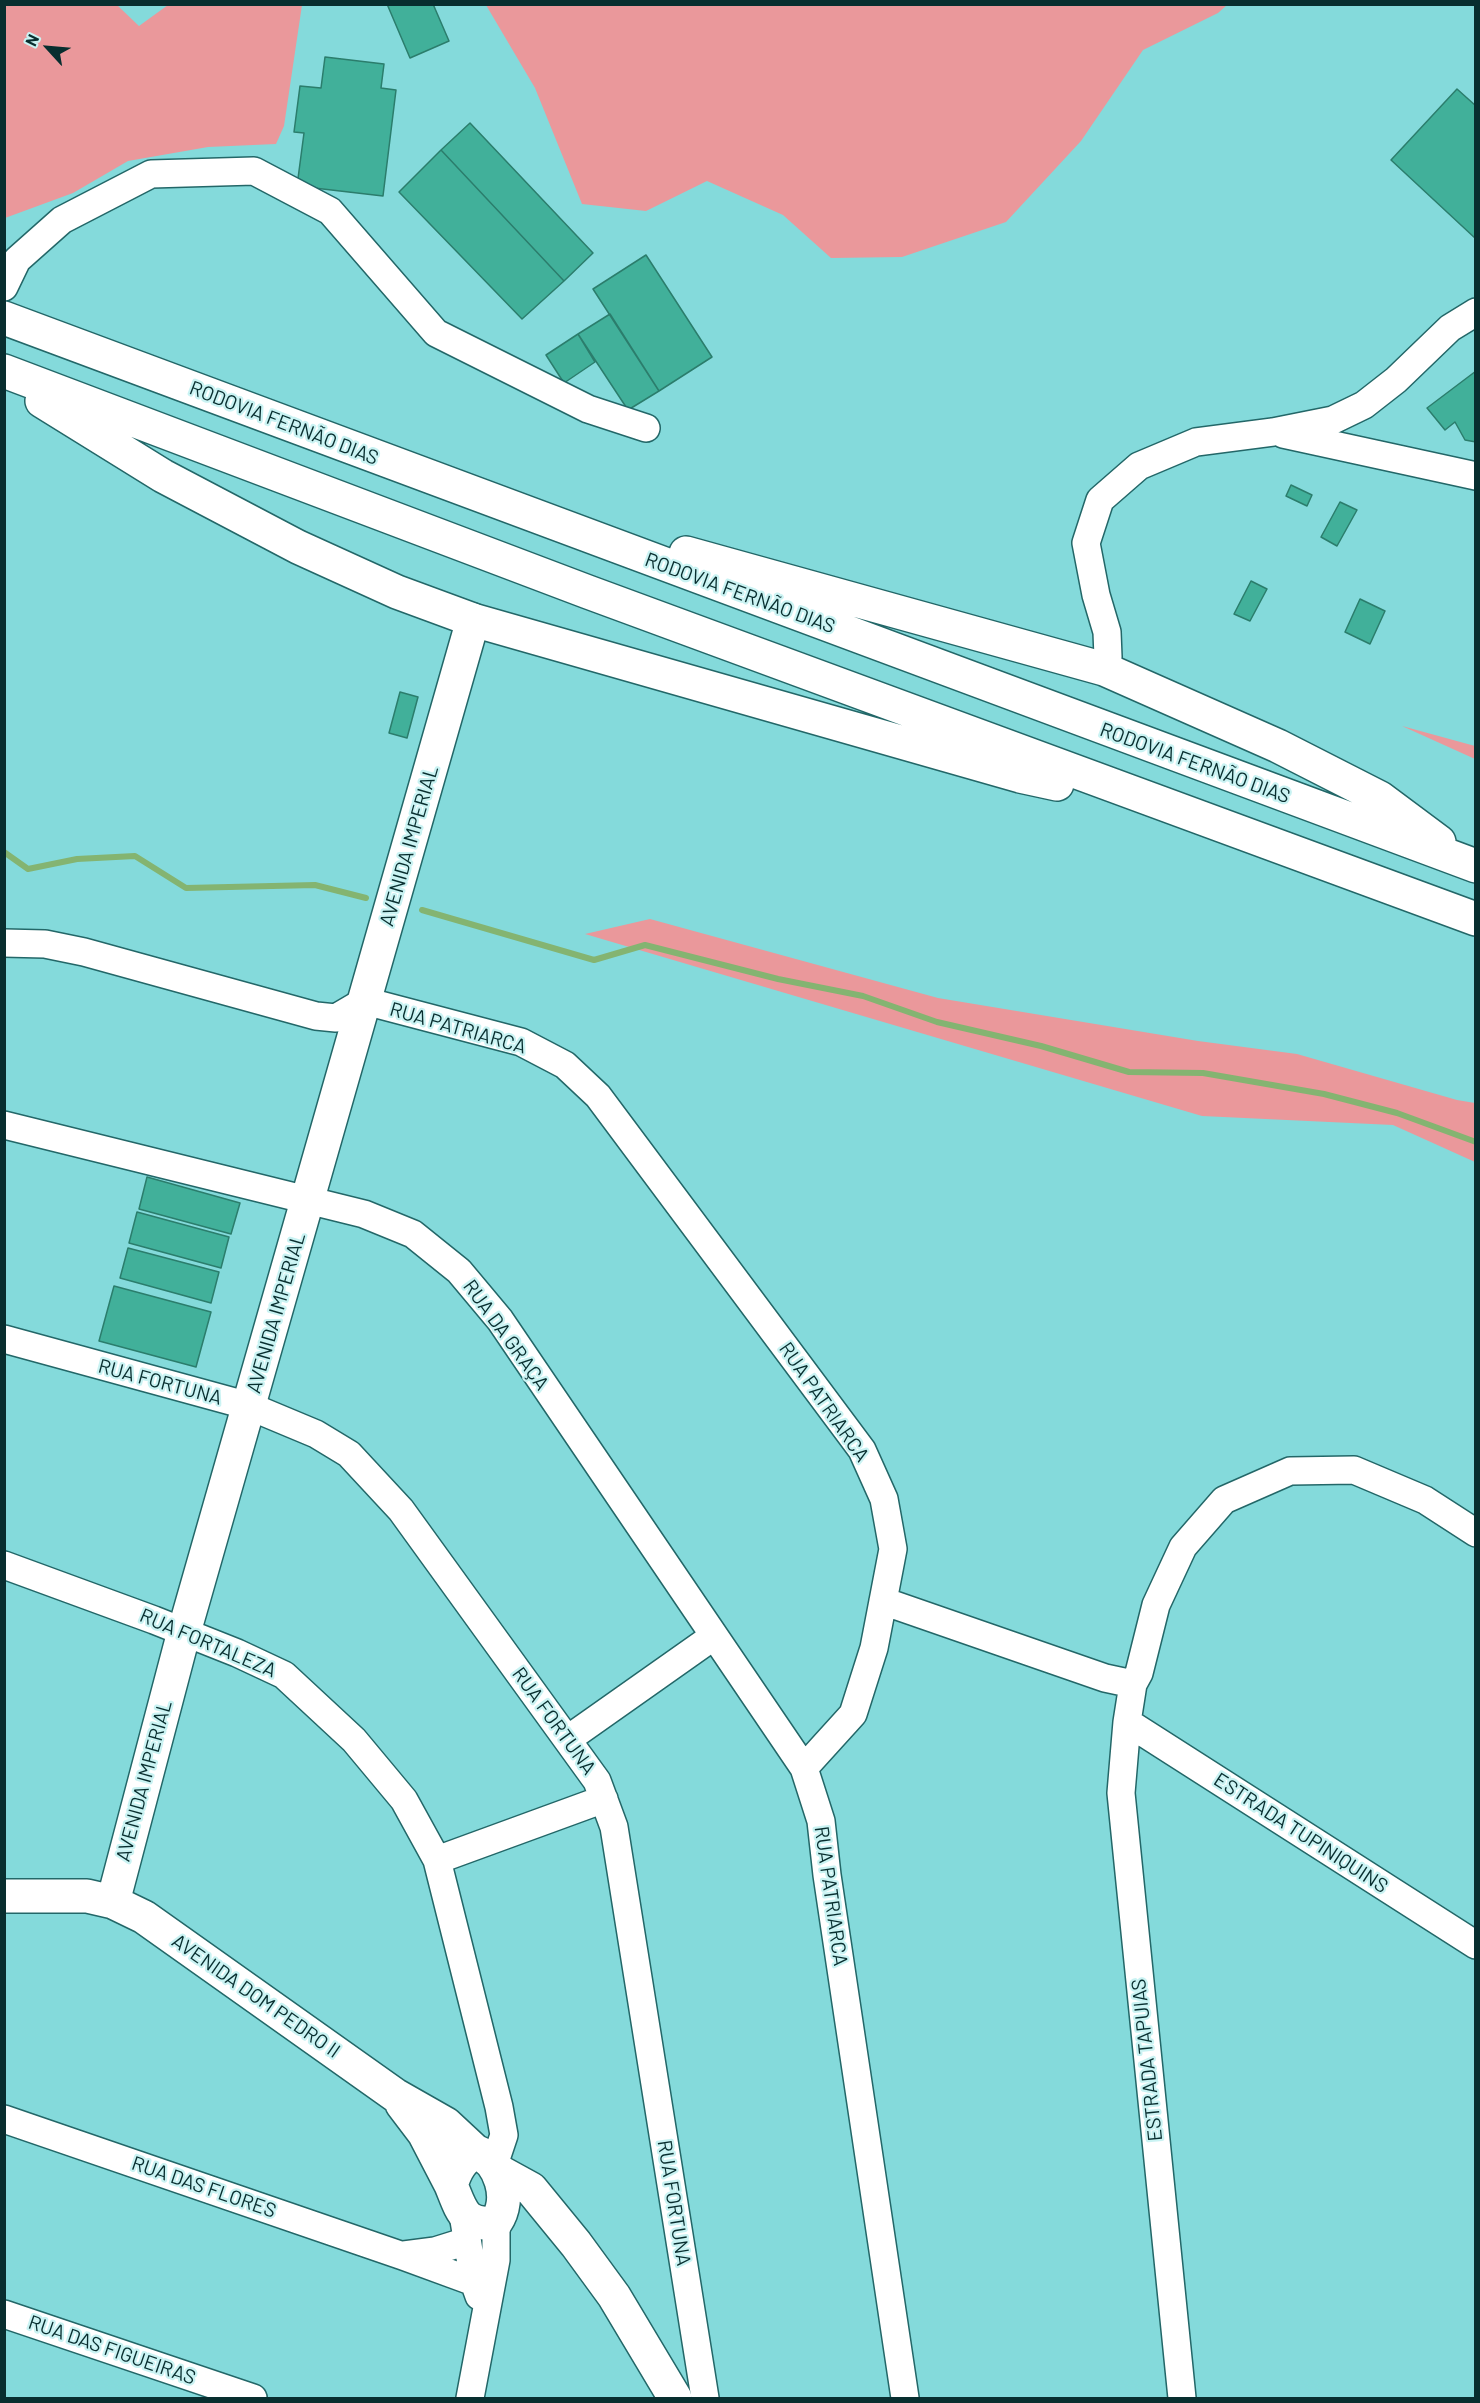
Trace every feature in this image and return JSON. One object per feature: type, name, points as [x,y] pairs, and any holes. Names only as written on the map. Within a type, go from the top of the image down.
[{"type":"main road","name":"RODOVIA FERNÃO DIAS","points":[[4,318],[509,508],[1473,865]]},
{"type":"main road","points":[[4,371],[577,588],[1476,919]]},
{"type":"main road","points":[[4,377],[163,476],[298,547],[397,592],[473,620],[1020,776],[1169,807]]},
{"type":"main road","points":[[509,508],[788,580],[1104,669],[1278,746],[1380,798],[1473,865]]},
{"type":"main road","name":"AVENIDA IMPERIAL","points":[[112,1902],[184,1632],[473,620]]},
{"type":"main road","points":[[4,1896],[87,1896],[112,1902]]},
{"type":"main road","name":"AVENIDA DOM PEDRO II","points":[[112,1902],[144,1917],[395,2095],[446,2124],[487,2160],[531,2189],[576,2244],[614,2296],[675,2398]]},
{"type":"main road","name":"AVENIDA DOM PEDRO II","points":[[395,2095],[424,2133],[460,2213]]},
{"type":"main road","points":[[498,2219],[503,2201],[487,2160],[463,2159],[456,2168],[460,2213],[473,2221],[485,2224],[498,2219],[520,2216],[539,2222],[576,2244]]},
{"type":"street","points":[[4,287],[17,260],[62,220],[151,174],[254,171],[330,211],[436,333],[588,409],[646,428]]},
{"type":"street","points":[[1104,669],[1108,657],[1107,632],[1096,595],[1086,543],[1100,500],[1139,466],[1196,442],[1273,432],[1333,420],[1364,405],[1396,380],[1450,328],[1476,312]]},
{"type":"street","points":[[1273,432],[1476,476]]},
{"type":"street","name":"RUA PATRIARCA","points":[[4,943],[45,945],[84,952],[316,1016],[336,1018],[365,1001],[520,1042],[565,1065],[598,1096],[862,1449],[884,1499],[893,1549],[874,1648],[852,1714],[804,1768],[821,1821],[905,2398]]},
{"type":"street","name":"RUA DA GRAÇA","points":[[4,1125],[364,1214],[413,1234],[459,1271],[500,1320],[804,1768]]},
{"type":"street","name":"RUA FORTUNA","points":[[4,1339],[249,1406],[316,1434],[349,1454],[401,1510],[597,1781],[614,1827],[705,2398]]},
{"type":"street","name":"ESTRADA TAPUIAS","points":[[1182,2398],[1121,1793],[1126,1722],[1133,1684],[1139,1673],[1156,1605],[1183,1547],[1224,1500],[1290,1471],[1354,1470],[1425,1500],[1476,1533]]},
{"type":"street","name":"RUA FORTALEZA","points":[[4,1565],[184,1632],[284,1675],[354,1740],[404,1800],[437,1860],[499,2107],[504,2135],[487,2160]]},
{"type":"street","points":[[883,1601],[1105,1678],[1133,1684]]},
{"type":"street","points":[[568,1739],[714,1636]]},
{"type":"street","name":"ESTRADA TUPINIQUINS","points":[[1126,1722],[1476,1945]]},
{"type":"street","points":[[437,1860],[604,1799]]},
{"type":"street","name":"RUA DAS FLORES","points":[[4,2119],[474,2282]]},
{"type":"street","name":"RUA DAS FLORES","points":[[403,2256],[435,2251],[460,2213]]},
{"type":"street","name":"AVENIDA DOM PEDRO II","points":[[460,2213],[474,2282],[485,2311]]},
{"type":"street","points":[[470,2398],[496,2260],[498,2219]]},
{"type":"street","name":"RUA DAS FIGUEIRAS","points":[[4,2314],[253,2398]]},
{"type":"shaded area","points":[[4,5],[117,5],[139,26],[168,5],[302,5],[284,126],[276,144],[208,147],[128,161],[73,193],[5,218]]},
{"type":"shaded area","points":[[486,5],[1227,5],[1218,13],[1143,50],[1081,141],[1006,222],[902,257],[831,258],[783,215],[707,181],[646,211],[582,204],[535,88]]},
{"type":"shaded area","points":[[1402,726],[1475,746],[1475,759]]},
{"type":"shaded area","points":[[650,919],[938,998],[1198,1041],[1297,1054],[1457,1100],[1475,1103],[1475,1162],[1393,1125],[1202,1116],[585,934]]},
{"type":"building","points":[[387,4],[433,4],[449,41],[410,58]]},
{"type":"building","points":[[325,57],[384,64],[381,88],[396,90],[383,196],[297,186],[304,133],[294,132],[300,86],[321,88]]},
{"type":"building","points":[[1457,89],[1476,106],[1476,239],[1391,160]]},
{"type":"building","points":[[470,123],[593,253],[564,281],[441,150]]},
{"type":"building","points":[[441,150],[564,281],[522,319],[399,192]]},
{"type":"building","points":[[646,255],[712,357],[659,391],[593,289]]},
{"type":"building","points":[[610,314],[659,391],[628,410],[578,334]]},
{"type":"building","points":[[578,334],[595,362],[564,383],[546,355]]},
{"type":"building","points":[[1476,371],[1476,442],[1465,440],[1455,422],[1445,430],[1427,408]]},
{"type":"building","points":[[1291,485],[1312,495],[1307,506],[1286,496]]},
{"type":"building","points":[[1340,502],[1357,510],[1337,546],[1321,537]]},
{"type":"building","points":[[1251,581],[1267,589],[1250,621],[1234,614]]},
{"type":"building","points":[[1360,599],[1385,611],[1370,644],[1345,632]]},
{"type":"building","points":[[400,692],[418,697],[407,738],[389,733]]},
{"type":"building","points":[[147,1177],[240,1203],[231,1234],[139,1209]]},
{"type":"building","points":[[137,1212],[229,1237],[221,1268],[129,1243]]},
{"type":"building","points":[[128,1248],[219,1272],[211,1303],[120,1278]]},
{"type":"building","points":[[114,1286],[211,1312],[196,1367],[99,1341]]},
{"type":"waterway","points":[[4,852],[28,869],[77,859],[135,856],[186,888],[315,885],[366,898]]},
{"type":"waterway","points":[[422,910],[594,960],[645,945],[778,979],[863,996],[937,1022],[1041,1046],[1129,1072],[1203,1073],[1324,1094],[1397,1113],[1476,1142]]}]
